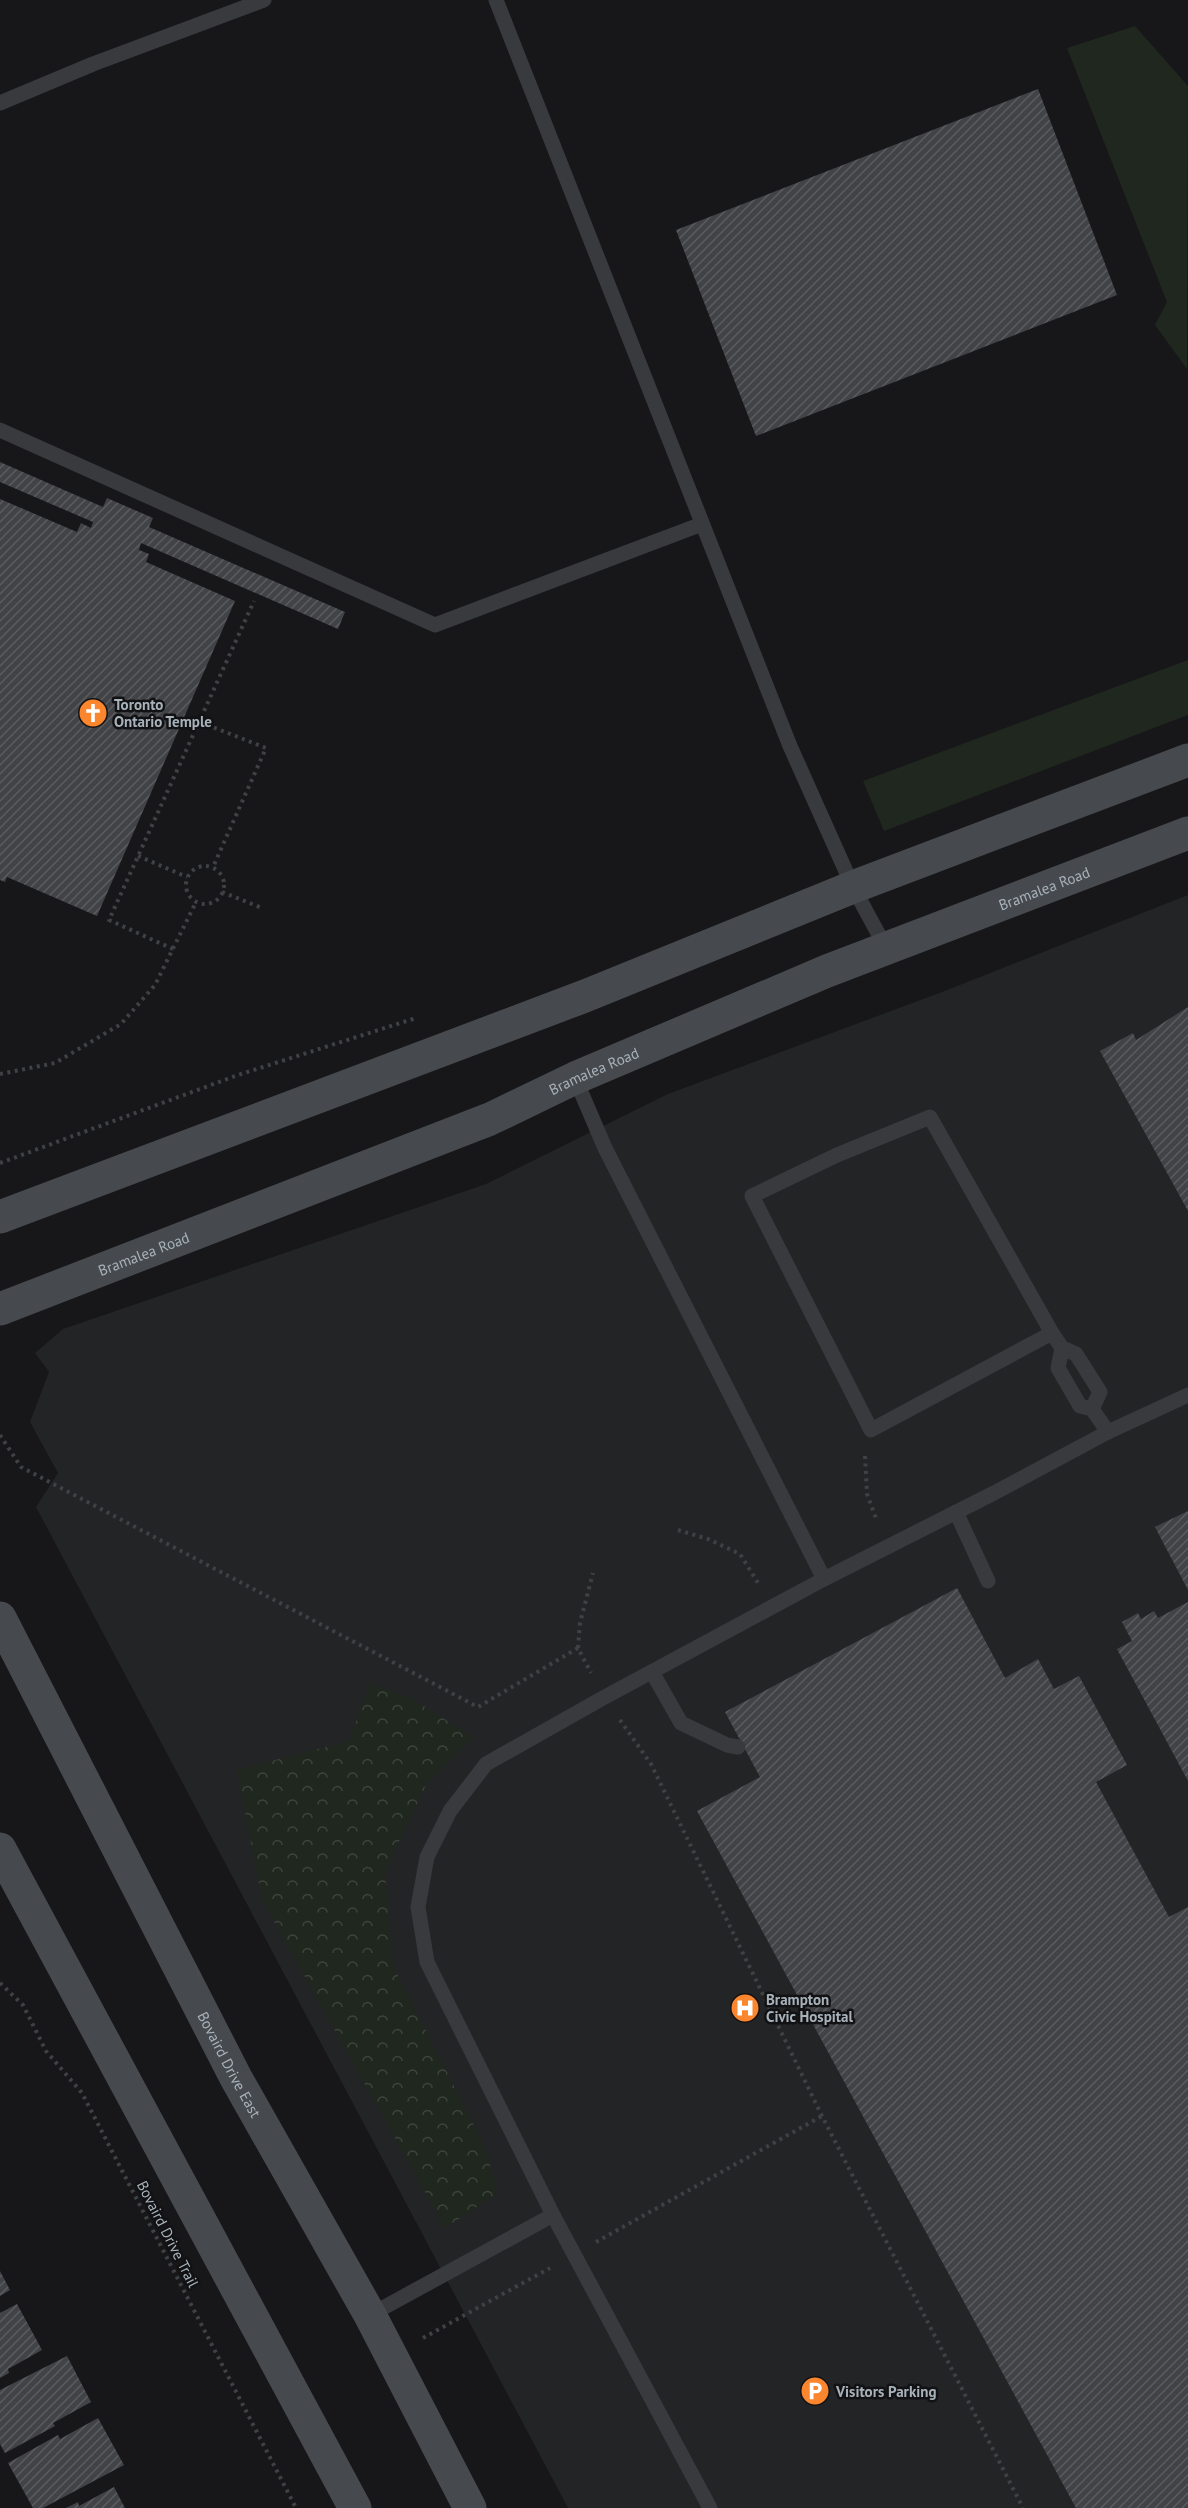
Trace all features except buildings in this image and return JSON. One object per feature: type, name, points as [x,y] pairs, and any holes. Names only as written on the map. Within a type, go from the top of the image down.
[{"type":"main road","points":[[0,1217],[585,996],[853,888],[1188,760]]},
{"type":"main road","name":"Bramalea Road","points":[[0,1309],[490,1119],[576,1078],[827,971],[1188,833]]},
{"type":"main road","points":[[0,1331],[3,1326],[52,1290]]},
{"type":"main road","name":"Bovaird Drive East","points":[[0,1618],[236,2078],[370,2315],[470,2508]]},
{"type":"main road","points":[[0,1849],[355,2508]]},
{"type":"lane","points":[[0,103],[93,64],[264,0]]},
{"type":"lane","points":[[496,0],[789,746],[853,888],[886,948]]},
{"type":"lane","points":[[0,430],[435,625],[702,524]]},
{"type":"lane","points":[[576,1078],[610,1158],[824,1579]]},
{"type":"lane","points":[[1052,1333],[871,1430],[752,1196],[837,1155],[930,1117],[1052,1333],[1062,1348],[1076,1354],[1100,1392],[1092,1409]]},
{"type":"lane","points":[[1062,1348],[1058,1368],[1063,1378],[1080,1406],[1092,1409],[1108,1432]]},
{"type":"lane","points":[[710,2508],[574,2254],[427,1962],[418,1907],[427,1857],[450,1811],[486,1764],[772,1606],[1108,1432],[1188,1395]]},
{"type":"lane","points":[[957,1512],[988,1581]]},
{"type":"lane","points":[[652,1672],[681,1723],[727,1745],[738,1747]]},
{"type":"lane","points":[[370,2315],[554,2215]]},
{"type":"path","points":[[173,950],[109,920],[254,602]]},
{"type":"path","points":[[200,722],[266,748],[213,867]]},
{"type":"path","points":[[138,856],[187,877]]},
{"type":"path","points":[[198,866],[213,867],[223,878],[222,892],[211,903],[196,902],[186,891],[187,877],[198,866]]},
{"type":"path","points":[[222,892],[262,908]]},
{"type":"path","points":[[0,1074],[55,1063],[121,1024],[155,985],[196,902]]},
{"type":"path","points":[[0,1435],[21,1467],[478,1707],[578,1648]]},
{"type":"path","points":[[865,1449],[867,1494],[887,1547]]},
{"type":"path","points":[[678,1530],[708,1539],[740,1554],[772,1606]]},
{"type":"path","points":[[593,1573],[580,1623],[578,1648],[603,1698],[651,1764],[822,2116],[1023,2508]]},
{"type":"path","name":"Bovaird Drive Trail","points":[[0,1983],[23,2005],[46,2051],[82,2093],[296,2508]]},
{"type":"path","points":[[391,2355],[822,2116]]},
{"type":"shaded area","name":"Brampton Civic Hospital","points":[[1188,895],[1188,2508],[568,2508],[36,1507],[58,1473],[30,1422],[49,1372],[35,1353],[63,1329],[486,1184],[668,1094],[942,992]]},
{"type":"green space","points":[[1135,26],[1188,86],[1187,369],[1155,325],[1167,302],[1067,48]]},
{"type":"green space","points":[[1188,660],[1188,715],[884,831],[863,781]]},
{"type":"green space","points":[[370,1684],[411,1698],[473,1737],[427,1783],[385,1871],[393,1966],[485,2147],[498,2193],[445,2228],[262,1900],[237,1770],[349,1741]]},
{"type":"place","name":"Toronto Ontario Temple","points":[[93,713]]},
{"type":"place","name":"Brampton Civic Hospital","points":[[745,2008]]},
{"type":"place","name":"Visitors Parking","points":[[815,2391]]}]
